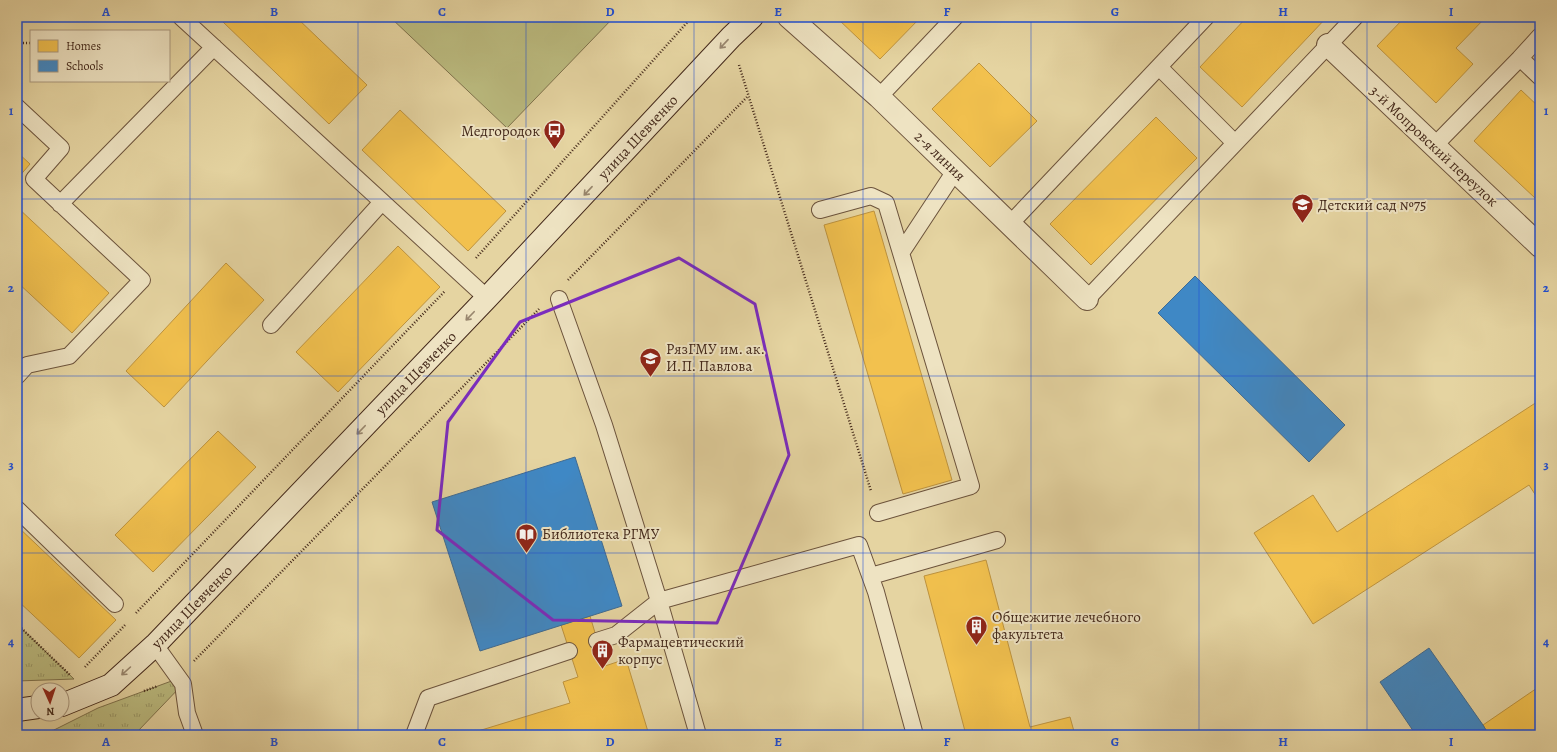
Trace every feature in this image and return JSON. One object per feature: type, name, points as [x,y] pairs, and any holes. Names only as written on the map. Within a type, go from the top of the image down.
[{"type":"street","name":"улица Шевченко","points":[[70,702],[111,685],[155,645],[488,298],[730,37],[752,17]]},
{"type":"street","name":"2-я линия","points":[[789,17],[879,97],[1087,299]]},
{"type":"street","name":"3-й Мопровский переулок","points":[[1328,45],[1539,243]]},
{"type":"street","points":[[17,710],[30,708]]},
{"type":"lane","points":[[181,17],[488,298]]},
{"type":"lane","points":[[879,97],[955,17]]},
{"type":"lane","points":[[1010,224],[1206,17]]},
{"type":"lane","points":[[1087,299],[1355,17]]},
{"type":"lane","points":[[1434,146],[1540,36]]},
{"type":"lane","points":[[60,204],[214,47]]},
{"type":"lane","points":[[1520,58],[1540,77]]},
{"type":"lane","points":[[1159,66],[1235,143]]},
{"type":"lane","points":[[17,107],[61,148],[34,179],[142,280],[69,356],[27,365],[17,376]]},
{"type":"lane","points":[[901,253],[955,171]]},
{"type":"lane","points":[[820,210],[871,196],[886,203],[971,486],[878,513]]},
{"type":"lane","points":[[271,325],[382,202]]},
{"type":"lane","points":[[559,299],[604,425],[659,601],[698,735]]},
{"type":"lane","points":[[17,509],[115,604]]},
{"type":"lane","points":[[871,576],[997,540]]},
{"type":"lane","points":[[597,641],[616,635],[659,601],[860,545],[871,576],[915,735]]},
{"type":"lane","points":[[155,645],[177,679],[182,684],[188,713],[195,735]]},
{"type":"lane","points":[[414,735],[428,698],[569,650]]},
{"type":"path","points":[[74,679],[461,274],[692,17]]},
{"type":"path","points":[[730,37],[878,513]]},
{"type":"path","points":[[17,43],[30,43]]},
{"type":"path","points":[[567,280],[748,96]]},
{"type":"path","points":[[141,692],[177,679],[539,309]]},
{"type":"path","points":[[17,624],[89,694]]},
{"type":"path","points":[[44,735],[58,728]]},
{"type":"highlighted area","points":[[679,258],[755,304],[789,455],[717,623],[553,620],[437,530],[448,422],[520,322]]},
{"type":"green space","points":[[390,17],[614,17],[507,128]]},
{"type":"green space","points":[[17,624],[74,679],[17,681]]},
{"type":"green space","points":[[177,679],[183,684],[138,731],[129,735],[44,735],[98,708]]},
{"type":"building: Homes","points":[[228,17],[296,17],[367,85],[329,124],[223,22]]},
{"type":"building: Homes","points":[[840,17],[921,17],[880,59],[838,19]]},
{"type":"building: Homes","points":[[1247,17],[1327,17],[1242,107],[1200,67]]},
{"type":"building: Homes","points":[[1405,17],[1486,17],[1456,48],[1473,64],[1436,103],[1377,46]]},
{"type":"building: Homes","points":[[979,63],[1037,121],[990,167],[932,109]]},
{"type":"building: Homes","points":[[1521,90],[1540,108],[1540,193],[1535,198],[1474,141]]},
{"type":"building: Homes","points":[[400,110],[506,211],[468,251],[362,150]]},
{"type":"building: Homes","points":[[1156,117],[1197,158],[1091,265],[1050,224]]},
{"type":"building: Homes","points":[[17,152],[30,164],[17,179]]},
{"type":"building: Homes","points":[[17,207],[109,293],[72,333],[17,282]]},
{"type":"building: Homes","points":[[874,211],[952,480],[903,494],[824,225]]},
{"type":"building: Homes","points":[[398,246],[440,287],[338,392],[296,352]]},
{"type":"building: Homes","points":[[226,263],[264,300],[164,407],[126,371]]},
{"type":"building: Homes","points":[[1540,400],[1540,502],[1529,485],[1313,624],[1254,533],[1313,495],[1337,532]]},
{"type":"building: Homes","points":[[218,431],[256,467],[153,572],[115,535]]},
{"type":"building: Homes","points":[[17,526],[116,620],[79,658],[17,600]]},
{"type":"building: Homes","name":"Общежитие лечебного факультета","points":[[986,560],[1030,727],[1070,717],[1075,735],[966,735],[924,576]]},
{"type":"building: Homes","name":"Фармацевтический корпус","points":[[590,616],[605,666],[626,659],[649,735],[465,735],[570,703],[563,682],[578,677],[561,625]]},
{"type":"building: Homes","points":[[1540,686],[1540,735],[1489,735],[1483,725]]},
{"type":"building: Schools","points":[[1195,276],[1345,425],[1309,462],[1158,313]]},
{"type":"building: Schools","name":"Библиотека РГМУ","points":[[575,457],[622,606],[480,651],[432,502]]},
{"type":"building: Schools","points":[[1429,648],[1489,735],[1416,735],[1380,682]]},
{"type":"place","name":"Медгородок","points":[[555,150]]},
{"type":"place","name":"Детский сад №75","points":[[1302,224]]},
{"type":"place","name":"РязГМУ им. ак. И.П. Павлова","points":[[651,378]]},
{"type":"place","name":"Библиотека РГМУ","points":[[527,554]]},
{"type":"place","name":"Общежитие лечебного факультета","points":[[976,646]]},
{"type":"place","name":"Фармацевтический корпус","points":[[603,670]]}]
